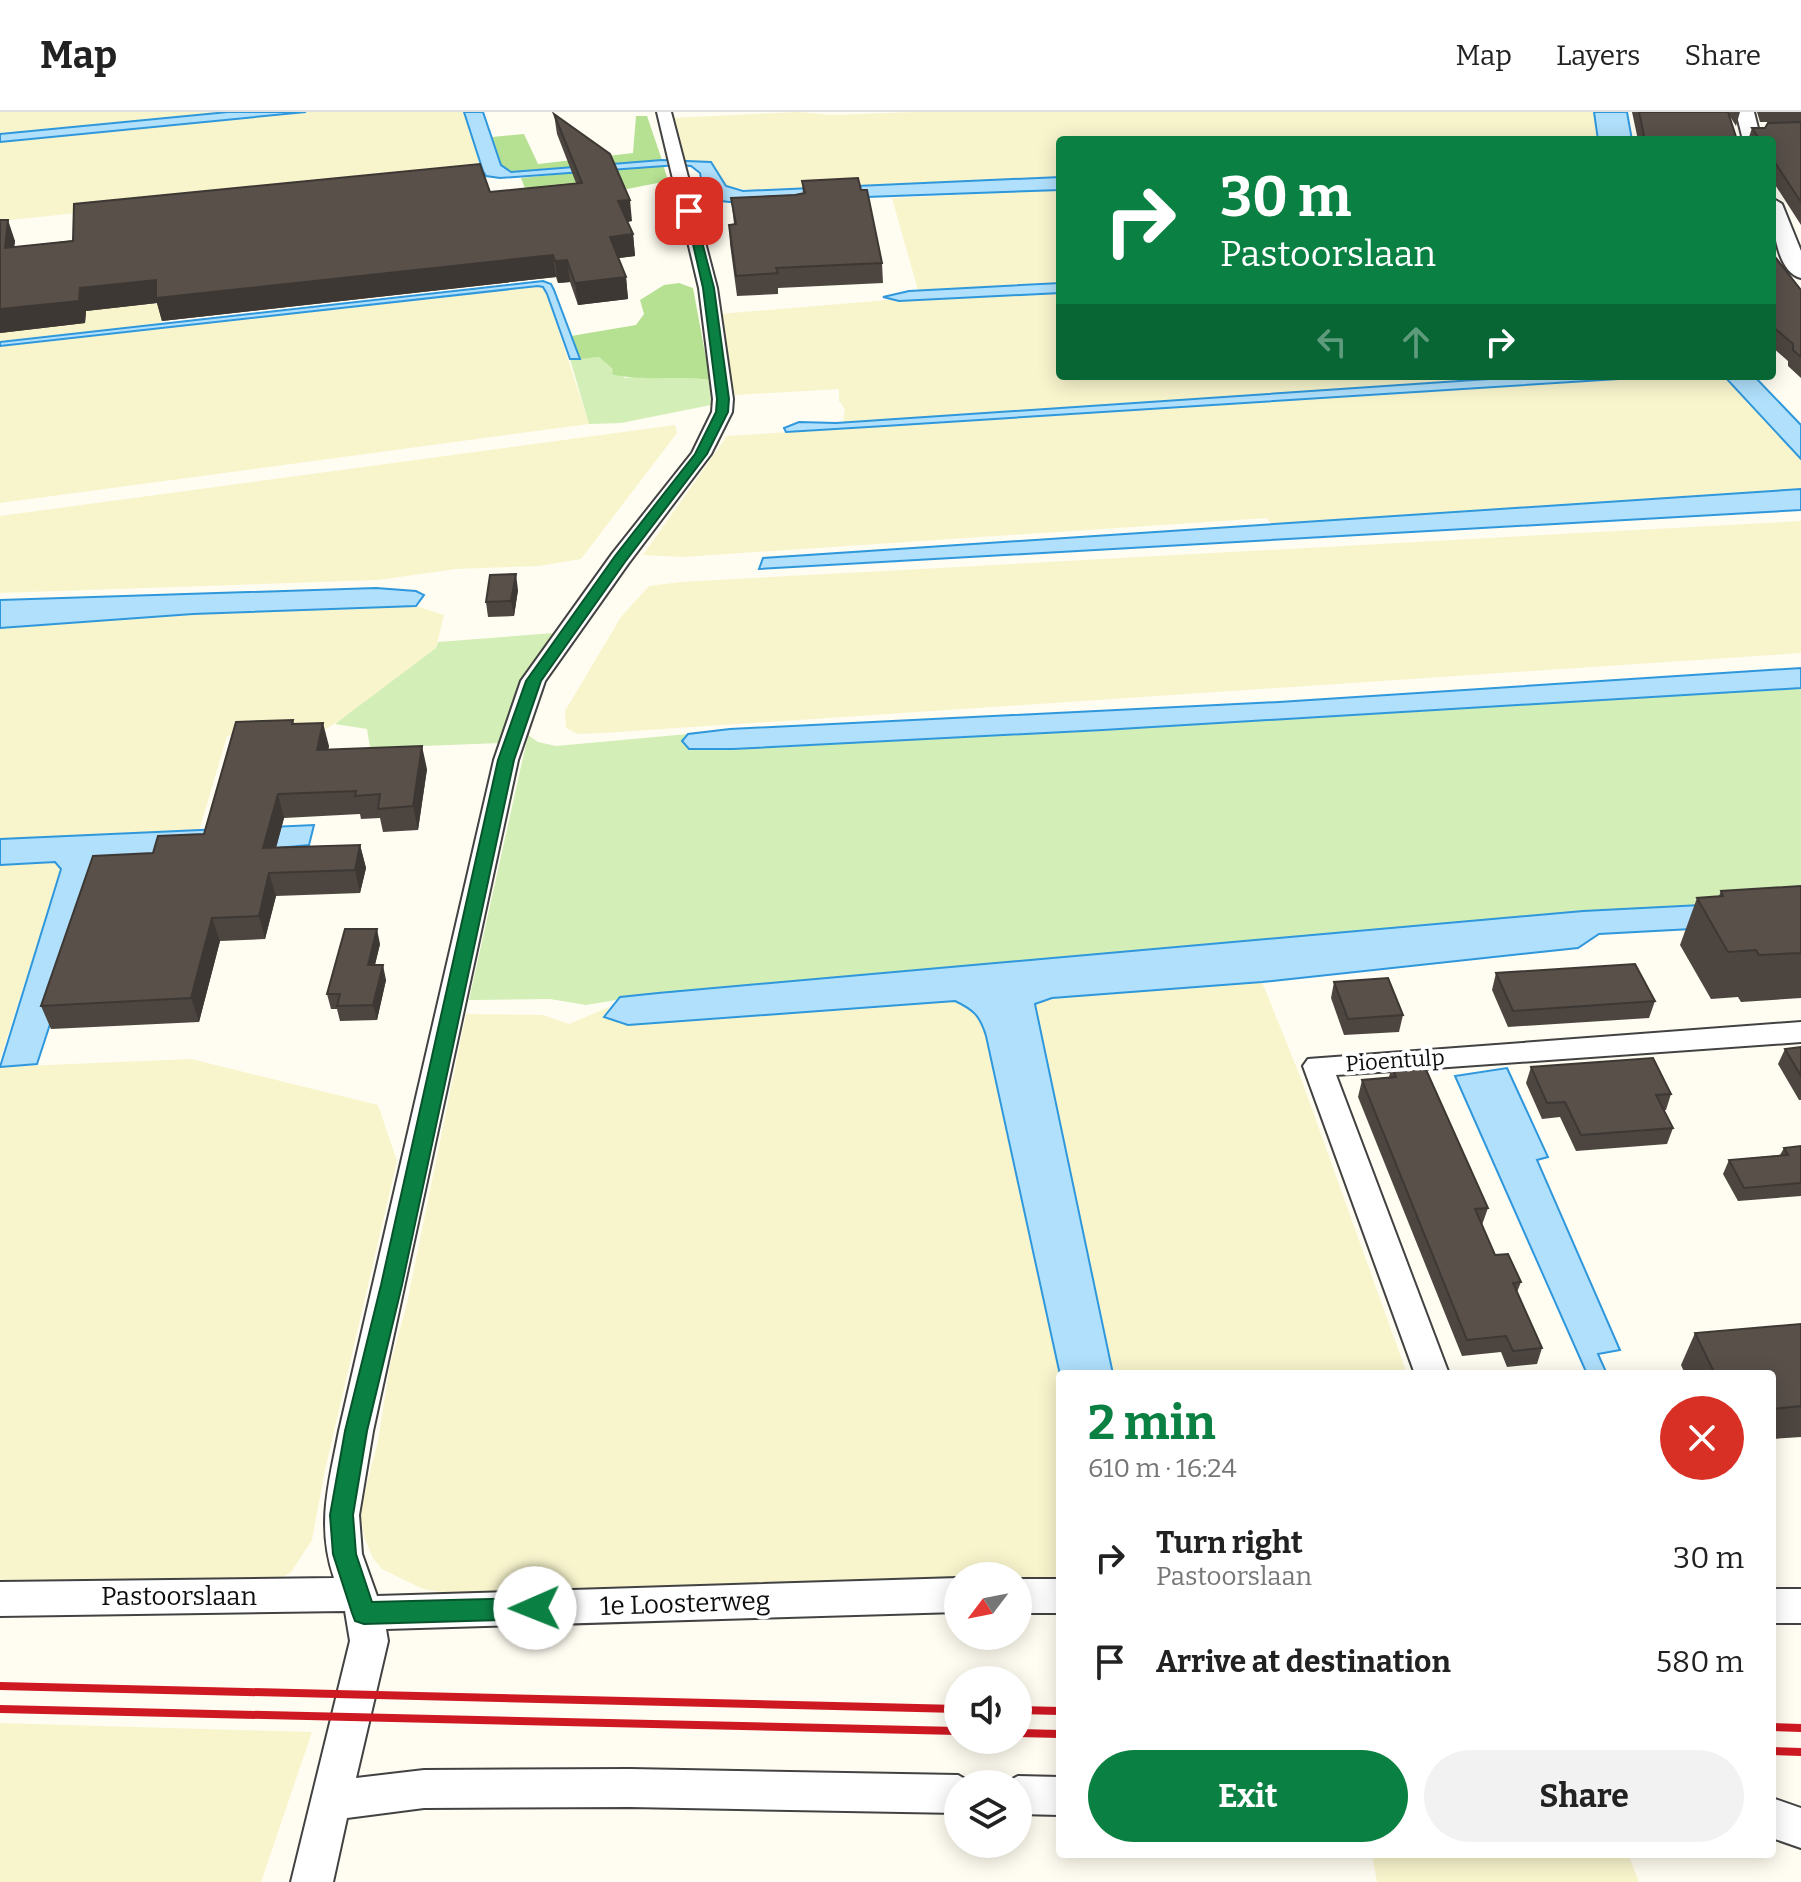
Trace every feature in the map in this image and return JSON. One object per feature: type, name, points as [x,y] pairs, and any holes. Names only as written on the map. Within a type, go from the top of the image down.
[{"type":"street","points":[[312,1882],[369,1641],[344,1554],[341,1515],[356,1431],[506,760],[533,681],[620,559],[701,454],[722,412],[723,399],[708,288],[664,112]]},
{"type":"street","points":[[1776,215],[1801,272]]},
{"type":"street","name":"Pioentulp","points":[[1431,1370],[1318,1066],[1801,1032]]},
{"type":"street","name":"1e Loosterweg","points":[[360,1604],[944,1595]]},
{"type":"street","points":[[1032,1596],[1056,1596]]},
{"type":"street","name":"Pastoorslaan","points":[[0,1599],[360,1604]]},
{"type":"street","points":[[1776,1606],[1801,1606]]},
{"type":"street","points":[[333,1800],[424,1789],[630,1788],[944,1794]]},
{"type":"street","points":[[1032,1795],[1056,1796]]},
{"type":"street","points":[[1776,1819],[1801,1828]]},
{"type":"shaded area","points":[[0,112],[228,112],[0,134]]},
{"type":"shaded area","points":[[306,112],[464,112],[483,171],[0,221],[0,142]]},
{"type":"shaded area","points":[[797,112],[833,115],[915,112],[1594,112],[1597,136],[1056,136],[1056,177],[755,191],[726,186],[711,162],[662,160],[680,152],[672,118]]},
{"type":"shaded area","points":[[1056,190],[1056,283],[918,290],[892,198]]},
{"type":"shaded area","points":[[543,287],[547,294],[589,424],[0,503],[0,346]]},
{"type":"shaded area","points":[[1056,293],[1056,380],[1474,380],[843,422],[845,409],[839,401],[839,389],[735,395],[719,314],[888,300]]},
{"type":"shaded area","points":[[162,303],[161,323],[0,342],[0,330],[83,310]]},
{"type":"shaded area","points":[[1603,380],[1728,380],[1801,459],[1801,489],[1272,525],[1267,518],[682,557],[643,555],[727,436]]},
{"type":"shaded area","points":[[675,425],[677,433],[581,559],[539,566],[456,569],[378,580],[0,593],[0,516]]},
{"type":"shaded area","points":[[1801,521],[1801,653],[603,733],[578,734],[566,728],[565,711],[621,617],[649,586]]},
{"type":"shaded area","points":[[416,606],[444,615],[436,648],[348,715],[326,729],[227,736],[199,831],[0,839],[0,628],[193,614]]},
{"type":"shaded area","points":[[55,862],[61,869],[0,1060],[0,865]]},
{"type":"shaded area","points":[[1262,982],[1302,1081],[1406,1370],[1112,1370],[1035,1004],[1052,998]]},
{"type":"shaded area","points":[[956,1001],[980,1017],[1059,1370],[1056,1370],[1056,1579],[1032,1580],[1032,1562],[944,1562],[944,1582],[460,1595],[423,1589],[382,1569],[373,1558],[364,1537],[360,1510],[378,1441],[390,1365],[407,1303],[466,1014],[543,1015],[569,1024],[609,1007],[605,1017],[628,1025]]},
{"type":"shaded area","points":[[191,1059],[378,1105],[397,1161],[325,1470],[312,1540],[291,1572],[273,1583],[0,1605],[0,1067]]},
{"type":"shaded area","points":[[0,1723],[312,1732],[261,1882],[0,1882]]},
{"type":"shaded area","points":[[1373,1858],[1630,1858],[1639,1882],[1377,1882]]},
{"type":"green space","points":[[636,116],[647,116],[662,160],[511,172],[501,165],[492,137],[524,134],[538,164],[633,153]]},
{"type":"green space","points":[[663,164],[668,181],[627,189],[526,191],[521,178]]},
{"type":"green space","points":[[679,283],[693,288],[710,380],[622,376],[612,374],[613,369],[599,357],[580,359],[571,336],[636,325],[644,314],[640,300],[664,285]]},
{"type":"green space","points":[[599,357],[625,378],[673,376],[710,380],[711,405],[621,423],[589,424],[570,359]]},
{"type":"green space","points":[[554,633],[525,677],[500,743],[370,748],[367,729],[335,724],[436,648],[438,642]]},
{"type":"green space","points":[[1801,688],[1801,900],[1583,911],[658,993],[586,1005],[550,999],[469,1000],[528,735],[538,742],[556,746],[688,734],[684,737],[840,743]]},
{"type":"water","points":[[228,112],[306,112],[0,142],[0,134]]},
{"type":"water","points":[[464,112],[483,112],[501,165],[511,172],[662,160],[711,162],[726,186],[743,191],[1056,177],[1056,190],[729,202],[707,194],[700,173],[691,166],[500,178],[486,176]]},
{"type":"water","points":[[1594,112],[1627,112],[1631,136],[1597,136]]},
{"type":"water","points":[[543,281],[551,284],[554,290],[580,359],[570,359],[547,294],[543,287],[538,286],[0,346],[0,342]]},
{"type":"water","points":[[1056,283],[1056,293],[899,301],[883,297],[909,291]]},
{"type":"water","points":[[1475,380],[1603,380],[786,432],[784,428],[799,422],[836,423]]},
{"type":"water","points":[[1728,380],[1758,380],[1801,425],[1801,459]]},
{"type":"water","points":[[1801,489],[1801,510],[759,569],[763,558]]},
{"type":"water","points":[[376,588],[416,591],[424,595],[416,606],[193,614],[0,628],[0,600]]},
{"type":"water","points":[[1801,668],[1801,688],[733,749],[689,749],[682,741],[688,734],[730,729],[1279,702]]},
{"type":"water","points":[[314,825],[309,845],[247,851],[69,966],[37,1064],[0,1067],[61,869],[55,862],[0,865],[0,839]]},
{"type":"water","points":[[1801,900],[1801,923],[1599,934],[1578,948],[1262,982],[1052,998],[1035,1004],[1112,1370],[1059,1370],[986,1036],[979,1019],[967,1007],[955,1001],[628,1025],[604,1017],[620,997],[1583,911]]},
{"type":"water","points":[[1507,1068],[1548,1157],[1537,1160],[1620,1350],[1598,1354],[1605,1370],[1585,1370],[1455,1076]]},
{"type":"building","points":[[1639,112],[1728,112],[1736,136],[1644,136]]},
{"type":"building","points":[[554,114],[610,154],[630,200],[618,201],[633,234],[610,237],[626,277],[575,283],[567,260],[555,261],[553,255],[156,298],[156,280],[80,288],[79,301],[0,309],[0,220],[8,220],[5,248],[73,241],[74,204],[480,164],[490,192],[582,183]]},
{"type":"building","points":[[1801,122],[1801,202],[1776,164],[1776,136],[1757,136],[1752,128],[1765,128],[1768,123]]},
{"type":"building","points":[[858,178],[861,190],[867,190],[882,263],[776,268],[778,273],[736,276],[729,225],[736,224],[731,198],[795,195],[805,193],[802,181]]},
{"type":"building","points":[[1776,258],[1801,290],[1801,357],[1793,350],[1793,344],[1776,329]]},
{"type":"building","points":[[516,574],[511,601],[486,602],[490,575]]},
{"type":"building","points":[[293,720],[292,724],[323,723],[317,750],[422,746],[413,806],[378,809],[380,794],[355,796],[356,791],[278,794],[263,848],[360,845],[355,870],[269,873],[259,916],[212,918],[191,998],[41,1006],[93,856],[153,853],[158,836],[204,834],[236,722]]},
{"type":"building","points":[[1801,886],[1801,953],[1759,955],[1756,950],[1728,952],[1697,898],[1723,896],[1721,891]]},
{"type":"building","points":[[345,929],[377,929],[368,965],[383,965],[373,1005],[337,1006],[340,994],[327,994]]},
{"type":"building","points":[[1635,964],[1655,1001],[1513,1011],[1496,973]]},
{"type":"building","points":[[1388,978],[1403,1015],[1348,1019],[1334,982]]},
{"type":"building","points":[[1801,1047],[1801,1076],[1785,1049]]},
{"type":"building","points":[[1653,1058],[1671,1094],[1656,1095],[1673,1128],[1581,1135],[1565,1102],[1547,1103],[1531,1067]]},
{"type":"building","points":[[1423,1063],[1488,1208],[1475,1209],[1495,1255],[1508,1254],[1521,1282],[1513,1283],[1542,1348],[1513,1351],[1506,1336],[1467,1340],[1362,1080],[1396,1077],[1392,1065]]},
{"type":"building","points":[[1801,1146],[1801,1183],[1744,1188],[1729,1160],[1788,1155],[1784,1148]]},
{"type":"building","points":[[1801,1324],[1801,1406],[1776,1409],[1776,1370],[1713,1370],[1695,1333]]},
{"type":"railway","points":[[0,1686],[944,1709]]},
{"type":"railway","points":[[0,1709],[944,1731]]},
{"type":"railway","points":[[1032,1710],[1056,1711]]},
{"type":"railway","points":[[1776,1727],[1801,1728]]},
{"type":"railway","points":[[1032,1733],[1056,1734]]},
{"type":"railway","points":[[1776,1751],[1801,1752]]},
{"type":"route","points":[[535,1608],[364,1613],[344,1554],[341,1515],[356,1431],[506,760],[533,681],[620,559],[701,454],[722,412],[723,399],[708,288],[689,211]]}]
